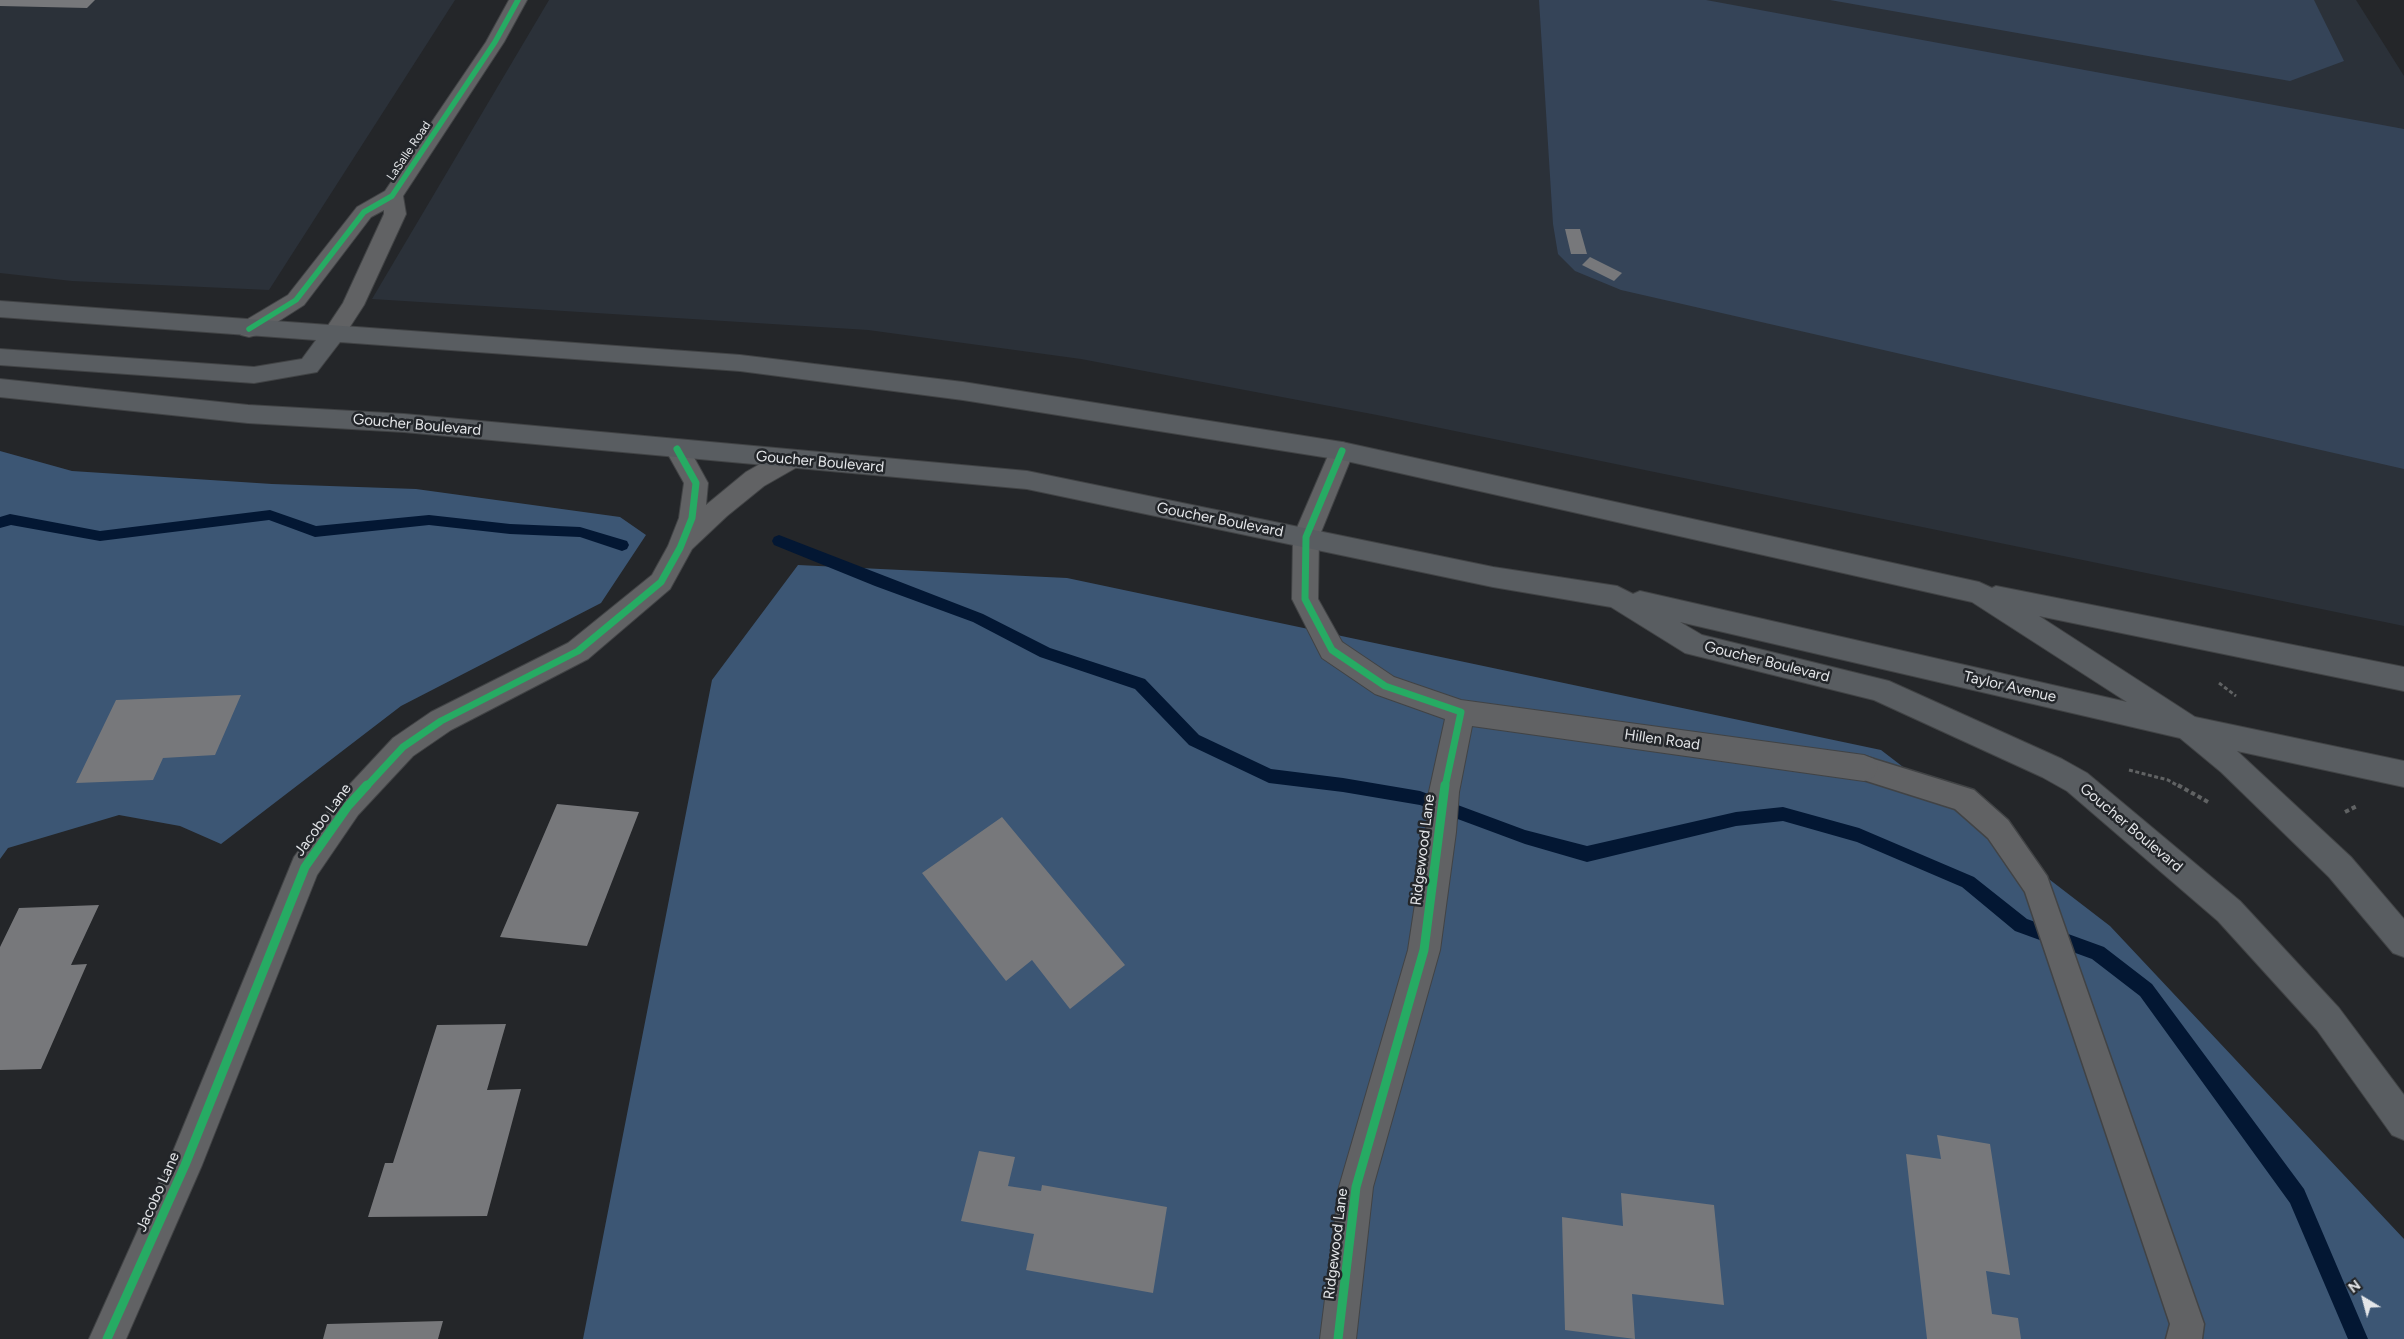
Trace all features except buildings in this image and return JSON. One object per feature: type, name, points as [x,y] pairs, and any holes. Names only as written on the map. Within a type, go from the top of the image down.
[{"type":"main road","points":[[0,310],[740,363],[963,391],[1342,451],[1979,593],[2404,679]]},
{"type":"main road","points":[[0,357],[254,375],[309,366],[334,333]]},
{"type":"main road","name":"Goucher Boulevard","points":[[0,388],[248,414],[404,423],[1027,480],[1493,577],[1617,597],[1695,645],[1879,689],[2052,768],[2077,782],[2229,911],[2328,1019],[2404,1123]]},
{"type":"main road","points":[[1979,593],[2086,659],[2188,728],[2231,763],[2340,867],[2404,942]]},
{"type":"main road","name":"Taylor Avenue","points":[[1617,597],[2188,728],[2404,774]]},
{"type":"street","name":"LaSalle Road","points":[[249,329],[296,300],[364,212],[392,196],[495,42],[518,0]]},
{"type":"street","name":"LaSalle Road","points":[[334,333],[353,305],[395,214],[392,196]]},
{"type":"street","name":"Jacobo Lane","points":[[108,1339],[185,1165],[305,867],[348,806],[403,747],[441,720],[578,651],[660,582],[680,548],[692,518],[696,483],[677,449]]},
{"type":"street","points":[[1342,451],[1306,537],[1305,599],[1332,650],[1385,686],[1461,712]]},
{"type":"street","name":"Jacobo Lane","points":[[680,548],[718,509],[755,479],[790,459]]},
{"type":"street","name":"Hillen Road","points":[[1461,712],[1864,768]]},
{"type":"street","name":"Ridgewood Lane","points":[[1338,1339],[1356,1187],[1424,950],[1441,832],[1444,792],[1461,712]]},
{"type":"lane","points":[[1864,768],[1964,799],[1998,829],[2037,886],[2187,1324],[2184,1339]]},
{"type":"path","points":[[2120,767],[2168,780],[2212,804]]},
{"type":"path","points":[[2341,814],[2364,803]]},
{"type":"shaded area","points":[[0,0],[455,0],[269,290],[72,281],[0,273]]},
{"type":"shaded area","points":[[549,0],[2356,0],[2404,76],[2404,626],[1377,415],[1081,359],[868,330],[372,299]]},
{"type":"shaded area","points":[[1539,0],[1706,0],[2404,129],[2404,469],[1621,290],[1575,271],[1558,254],[1553,224]]},
{"type":"shaded area","points":[[1830,0],[2314,0],[2344,61],[2290,81]]},
{"type":"shaded area","points":[[0,451],[72,471],[272,484],[416,489],[620,517],[646,535],[601,603],[401,706],[221,844],[180,826],[119,815],[8,848],[0,859]]},
{"type":"shaded area","points":[[798,565],[1067,578],[1881,750],[2110,926],[2404,1239],[2404,1339],[583,1339],[712,680]]},
{"type":"waterway","points":[[0,523],[10,519],[100,536],[270,515],[315,532],[429,520],[510,529],[580,532],[622,545]]},
{"type":"waterway","points":[[779,541],[880,582],[978,618],[1045,653],[1140,684],[1194,740],[1269,776],[1343,785],[1420,798],[1525,837],[1587,854],[1736,819],[1783,814],[1859,835],[1968,882],[2021,925],[2098,953],[2146,990],[2297,1196],[2358,1339]]},
{"type":"cycle path","points":[[249,329],[296,300],[364,212],[392,196],[495,42],[518,0]]},
{"type":"cycle path","points":[[107,1339],[185,1165],[305,867],[348,806],[403,747],[441,721],[578,651],[661,582],[680,548],[692,518],[696,483],[677,449]]},
{"type":"cycle path","points":[[1338,1339],[1356,1187],[1424,950],[1441,832],[1444,792],[1461,712],[1385,686],[1332,650],[1305,599],[1306,537],[1342,451]]}]
